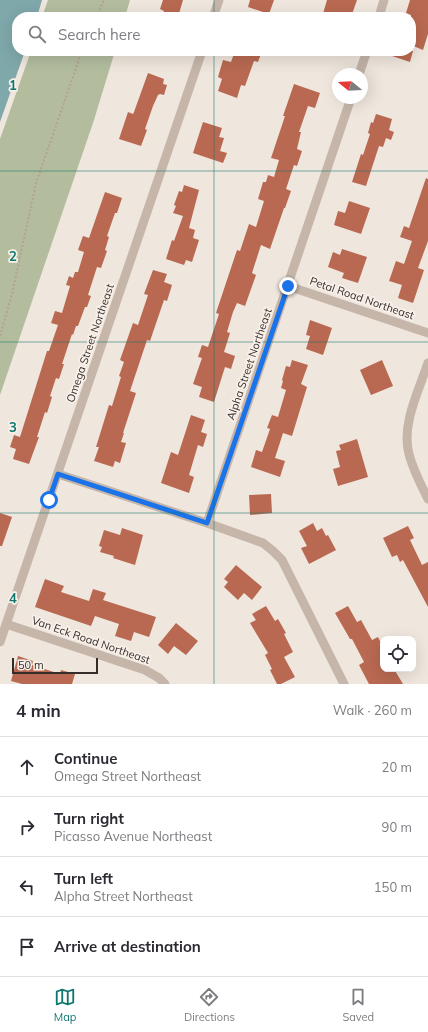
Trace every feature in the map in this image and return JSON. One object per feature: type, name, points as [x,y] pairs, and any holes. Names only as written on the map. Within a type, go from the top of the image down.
[{"type":"street","points":[[215,12],[219,0]]},
{"type":"street","points":[[380,12],[384,0]]},
{"type":"street","name":"Omega Street Northeast","points":[[0,642],[200,56]]},
{"type":"street","points":[[362,68],[365,56]]},
{"type":"street","name":"Alpha Street Northeast","points":[[207,523],[349,104]]},
{"type":"street","name":"Petal Road Northeast","points":[[288,286],[428,333]]},
{"type":"street","points":[[428,362],[409,419],[407,435],[408,454],[428,499]]},
{"type":"street","points":[[58,474],[263,543],[282,560],[344,684]]},
{"type":"street","name":"Van Eck Road Northeast","points":[[6,624],[145,670],[159,678],[165,684]]},
{"type":"path","points":[[98,12],[104,0]]},
{"type":"path","points":[[0,336],[12,294],[36,183],[80,56]]},
{"type":"green space","points":[[48,0],[130,0],[126,12],[44,12]]},
{"type":"green space","points":[[29,56],[113,56],[94,120],[0,395],[0,139]]},
{"type":"water","points":[[0,0],[42,0],[38,12],[12,12],[12,56],[23,56],[0,122]]},
{"type":"building","points":[[163,0],[183,0],[179,12],[164,12],[160,9]]},
{"type":"building","points":[[250,0],[274,0],[270,12],[263,12],[248,7]]},
{"type":"building","points":[[327,0],[357,0],[353,12],[323,12]]},
{"type":"building","points":[[410,0],[428,0],[428,34],[423,50],[416,47],[416,12],[406,12]]},
{"type":"building","points":[[233,56],[260,56],[258,62],[254,61],[245,86],[241,85],[237,98],[218,91],[222,79],[218,77],[223,60],[231,62]]},
{"type":"building","points":[[392,56],[412,56],[410,62]]},
{"type":"building","points":[[148,73],[164,79],[163,84],[167,85],[164,95],[158,95],[153,106],[141,146],[119,139],[128,112],[133,114],[134,112]]},
{"type":"building","points":[[294,84],[320,93],[315,108],[308,106],[299,132],[301,132],[297,149],[302,151],[297,166],[294,165],[286,189],[291,191],[270,249],[261,245],[252,273],[256,275],[245,306],[237,303],[233,312],[227,332],[230,333],[224,352],[235,356],[231,369],[225,367],[214,402],[199,397],[202,387],[193,384],[202,358],[198,357],[202,345],[208,347],[219,314],[216,313],[237,250],[240,251],[249,224],[256,227],[264,201],[258,199],[263,182],[266,182],[268,175],[274,177],[279,160],[271,158]]},
{"type":"building","points":[[376,114],[392,119],[389,130],[394,132],[391,140],[386,138],[383,147],[379,146],[366,186],[352,182],[361,154],[363,155],[370,134],[368,133],[371,122],[373,123]]},
{"type":"building","points":[[203,122],[222,128],[219,137],[224,138],[220,151],[227,153],[223,163],[193,153]]},
{"type":"building","points":[[426,178],[428,179],[428,241],[418,268],[424,270],[413,303],[398,298],[402,285],[389,281],[396,261],[404,264],[412,241],[400,237],[404,226],[409,228]]},
{"type":"building","points":[[184,185],[199,190],[189,228],[195,230],[193,238],[199,240],[192,262],[186,260],[184,265],[166,259],[172,240],[174,241],[183,216],[173,213],[179,191],[182,192]]},
{"type":"building","points":[[105,192],[122,198],[107,236],[109,237],[105,250],[107,251],[101,268],[97,267],[88,295],[91,296],[87,307],[85,307],[78,326],[76,326],[73,335],[72,334],[62,364],[64,364],[59,379],[56,378],[50,396],[52,397],[47,413],[45,412],[37,437],[39,437],[29,464],[13,459],[16,449],[10,447],[14,435],[20,437],[47,351],[49,351],[58,325],[51,323],[55,311],[62,313],[70,286],[66,285],[69,276],[73,278],[75,272],[78,272],[84,252],[78,250],[83,236],[89,238]]},
{"type":"building","points":[[349,201],[370,208],[361,234],[334,225],[338,211],[345,213]]},
{"type":"building","points":[[342,249],[367,257],[358,283],[342,278],[344,273],[328,267],[333,252],[340,255]]},
{"type":"building","points":[[153,270],[167,274],[164,282],[172,285],[167,301],[164,300],[150,341],[147,340],[130,391],[136,393],[121,442],[126,443],[120,463],[115,461],[113,467],[94,461],[99,447],[96,447],[109,405],[112,406],[121,377],[119,376],[124,362],[120,360],[133,323],[138,325],[148,295],[144,294]]},
{"type":"building","points":[[310,320],[332,328],[323,355],[306,349],[310,336],[306,335]]},
{"type":"building","points":[[292,360],[308,365],[301,384],[307,387],[292,436],[283,433],[275,458],[285,461],[280,477],[251,467],[256,450],[262,452],[270,429],[267,428],[272,415],[278,417],[286,390],[281,388],[282,380],[286,366],[290,367]]},
{"type":"building","points":[[382,360],[393,386],[371,395],[360,370]]},
{"type":"building","points":[[191,415],[205,420],[201,432],[207,434],[203,447],[198,445],[189,475],[194,477],[189,493],[161,483],[171,452],[178,455]]},
{"type":"building","points":[[357,439],[368,477],[338,486],[333,469],[340,467],[336,451],[341,450],[339,445]]},
{"type":"building","points":[[271,494],[272,513],[250,515],[249,495]]},
{"type":"building","points":[[0,513],[12,517],[2,546],[0,546]]},
{"type":"building","points":[[313,523],[317,531],[322,528],[326,536],[328,535],[336,550],[309,564],[301,548],[307,546],[299,531]]},
{"type":"building","points":[[408,526],[414,538],[410,540],[422,565],[428,562],[428,607],[403,560],[400,562],[397,555],[392,557],[383,538]]},
{"type":"building","points":[[122,528],[143,535],[135,565],[100,552],[102,547],[99,546],[104,530],[120,535]]},
{"type":"building","points":[[236,565],[262,587],[252,600],[244,593],[238,600],[224,587],[228,582],[224,579]]},
{"type":"building","points":[[45,579],[64,586],[61,592],[89,601],[93,589],[106,593],[103,600],[156,617],[149,637],[134,632],[131,641],[115,636],[119,624],[95,616],[91,626],[35,607]]},
{"type":"building","points":[[266,606],[275,621],[278,619],[286,633],[284,634],[293,652],[284,657],[295,677],[281,684],[277,684],[265,655],[268,653],[250,623],[256,620],[252,614]]},
{"type":"building","points":[[348,606],[357,622],[361,620],[372,640],[378,637],[380,641],[380,672],[396,672],[403,684],[369,684],[359,665],[364,662],[352,639],[350,639],[335,613]]},
{"type":"building","points":[[176,623],[198,641],[186,655],[174,646],[168,654],[158,645]]},
{"type":"building","points":[[18,656],[33,661],[32,665],[60,674],[61,670],[75,674],[72,684],[22,684],[11,681]]},
{"type":"route","points":[[49,500],[58,474],[207,523],[288,286]]}]
